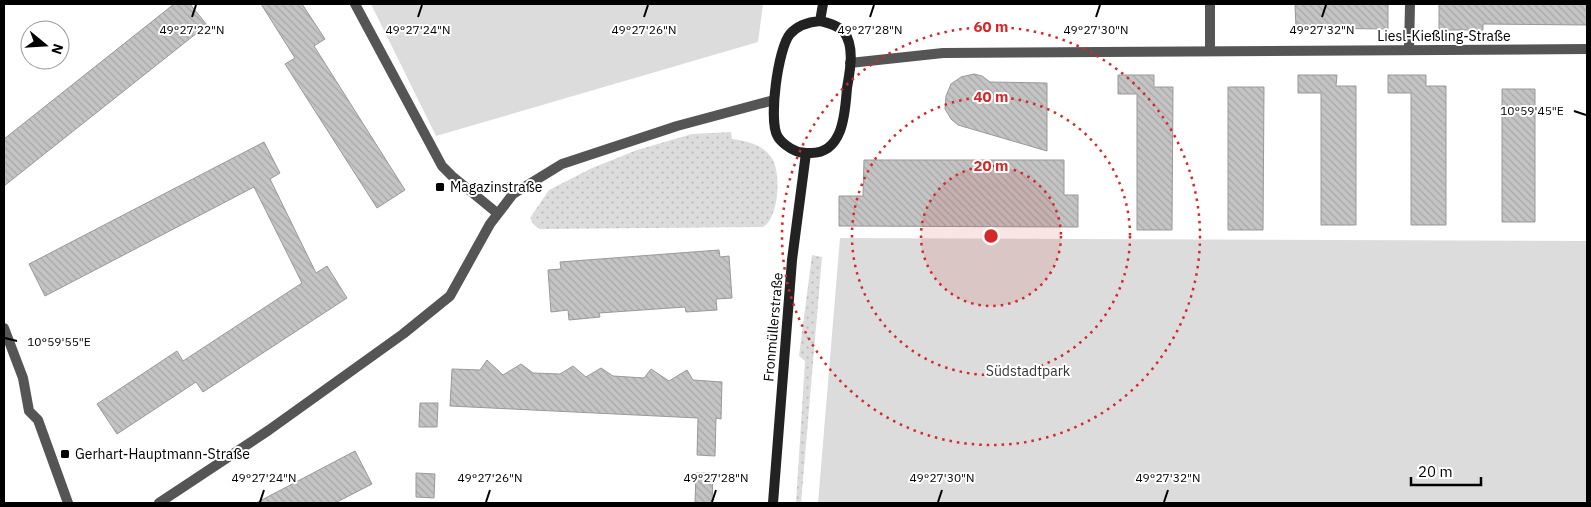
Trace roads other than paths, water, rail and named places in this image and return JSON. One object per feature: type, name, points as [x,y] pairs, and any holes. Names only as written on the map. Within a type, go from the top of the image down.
[{"type":"main road","points":[[820,21],[823,4]]},
{"type":"main road","points":[[820,21],[835,26],[843,31],[848,40],[850,63],[840,133],[825,150],[816,153],[795,151],[778,137],[774,126],[773,113],[782,48],[789,35],[807,22],[820,21]]},
{"type":"main road","name":"Fronmüllerstraße","points":[[773,503],[792,260],[806,153]]},
{"type":"street","points":[[355,4],[442,166],[497,213]]},
{"type":"street","points":[[1210,4],[1210,50]]},
{"type":"street","points":[[1410,4],[1410,50]]},
{"type":"street","name":"Liesl-Kießling-Straße","points":[[850,63],[943,53],[1210,50],[1587,50]]},
{"type":"street","points":[[159,503],[269,430],[403,334],[450,296],[497,213],[513,194],[562,164],[677,126],[774,100]]},
{"type":"street","points":[[4,328],[23,378],[29,411],[38,420],[68,503]]},
{"type":"place","name":"Magazinstraße","points":[[440,187]]},
{"type":"place","name":"Gerhart-Hauptmann-Straße","points":[[65,454]]},
{"type":"park label","name":"Südstadtpark","points":[[1028,371]]}]
